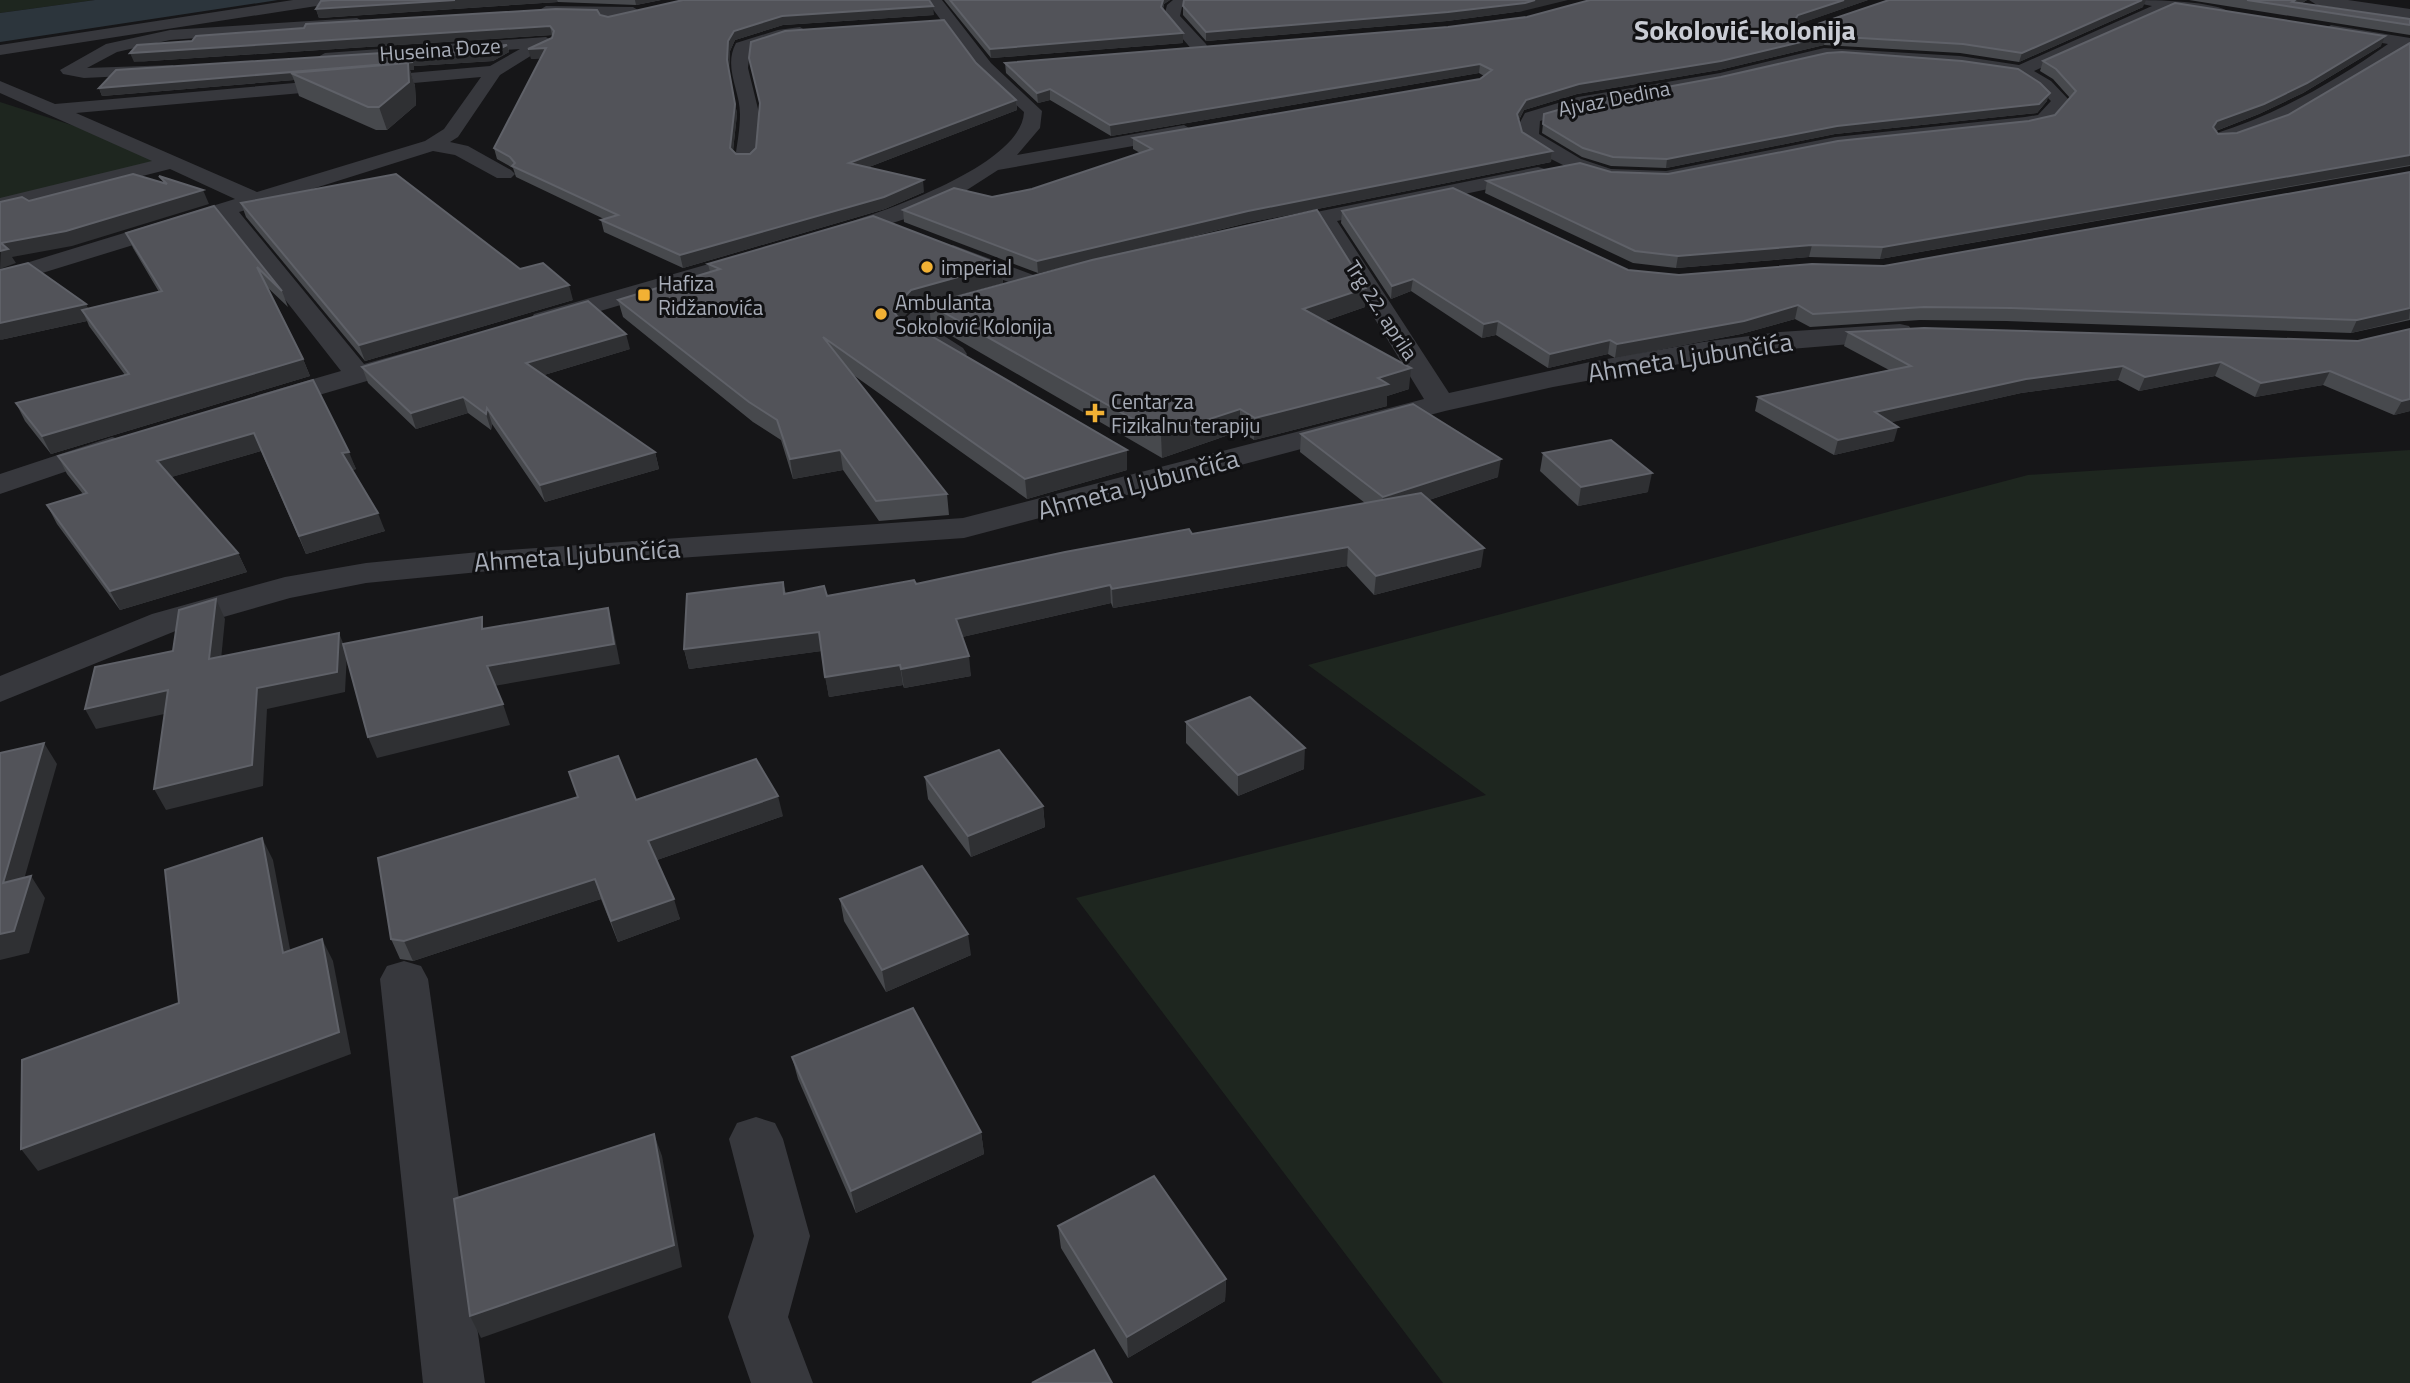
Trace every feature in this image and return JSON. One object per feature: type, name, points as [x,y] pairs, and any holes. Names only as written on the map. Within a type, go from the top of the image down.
[{"type":"street","points":[[0,50],[323,0]]},
{"type":"street","points":[[810,242],[876,222],[949,193],[993,165],[1028,133],[1034,120],[1033,111],[985,67],[934,0]]},
{"type":"street","points":[[1173,51],[1207,48],[1172,17],[1175,5],[1184,0]]},
{"type":"street","points":[[2142,0],[2238,15]]},
{"type":"street","points":[[2328,1],[2410,14]]},
{"type":"street","points":[[2021,71],[2169,4]]},
{"type":"street","name":"Huseina Đoze","points":[[0,279],[432,145],[451,133],[494,71],[569,32],[641,10],[535,11]]},
{"type":"street","points":[[922,22],[949,20]]},
{"type":"street","name":"Huseina Đoze","points":[[183,68],[84,73],[69,70],[112,48],[170,35],[380,22]]},
{"type":"street","points":[[2321,29],[2407,43]]},
{"type":"street","points":[[745,159],[750,113],[739,68],[742,47],[784,33],[819,30]]},
{"type":"street","name":"Huseina Đoze","points":[[304,60],[546,42]]},
{"type":"street","points":[[2221,138],[2252,130],[2334,90],[2407,43]]},
{"type":"street","name":"Ajvaz Dedina","points":[[1816,53],[1960,61],[2021,71],[2061,101],[2045,119],[1805,148],[1701,174],[1629,178],[1602,174],[1577,166],[1529,137],[1528,126],[1532,117],[1563,105],[1723,77],[1816,53]]},
{"type":"street","points":[[985,67],[1012,65]]},
{"type":"street","points":[[56,109],[249,84],[494,71]]},
{"type":"street","points":[[0,86],[256,200]]},
{"type":"street","points":[[993,165],[1202,128]]},
{"type":"street","points":[[432,145],[461,150],[504,174]]},
{"type":"street","points":[[0,205],[174,162]]},
{"type":"street","name":"Ajvaz Dedina","points":[[1255,232],[1577,166]]},
{"type":"street","points":[[1456,190],[1493,208]]},
{"type":"street","points":[[226,210],[358,374]]},
{"type":"street","name":"Trg 22. aprila","points":[[1323,217],[1441,402]]},
{"type":"street","points":[[876,222],[912,236]]},
{"type":"street","points":[[937,246],[1035,284]]},
{"type":"street","points":[[518,328],[783,250]]},
{"type":"street","points":[[976,367],[910,326],[923,316],[1060,277]]},
{"type":"street","name":"Ahmeta Ljubunčića","points":[[0,690],[164,622],[285,588],[366,573],[479,562],[964,528],[1167,477],[1441,402],[1738,345],[1824,336],[1920,331]]},
{"type":"street","points":[[241,408],[438,351]]},
{"type":"street","points":[[0,485],[138,439]]},
{"type":"street","points":[[1131,456],[1167,477]]},
{"type":"street","points":[[404,979],[454,1383]]},
{"type":"street","points":[[756,1139],[782,1236],[758,1317],[782,1383]]},
{"type":"shaded area","points":[[0,0],[95,0],[0,13]]},
{"type":"shaded area","points":[[95,0],[278,0],[0,42],[0,13]]},
{"type":"shaded area","points":[[0,102],[174,158],[0,202]]},
{"type":"shaded area","points":[[2410,450],[2410,1383],[1443,1383],[1076,898],[1486,795],[1308,665],[2028,475]]},
{"type":"building","points":[[455,0],[316,9],[321,1]]},
{"type":"building","points":[[683,0],[929,0],[933,6],[782,16],[734,31],[728,41],[727,60],[735,104],[730,148],[736,154],[750,154],[756,148],[760,103],[749,58],[751,42],[785,31],[944,20],[976,63],[1016,100],[849,163],[923,180],[884,197],[680,255],[601,220],[618,215],[512,166],[515,163],[510,157],[494,148],[546,48],[528,49],[552,38],[554,31],[550,26],[130,53],[137,45],[192,41],[196,36],[304,28],[306,24],[556,9],[597,10],[600,15],[608,17]]},
{"type":"building","points":[[950,0],[1163,0],[1161,7],[1183,33],[990,49]]},
{"type":"building","points":[[1184,0],[1535,0],[1448,12],[1206,32],[1183,6]]},
{"type":"building","points":[[1590,0],[1844,0],[1798,15],[1794,21],[1806,28],[1889,0],[2142,0],[2022,53],[1963,44],[1826,36],[1721,61],[1579,84],[1526,100],[1517,114],[1522,132],[1552,151],[1248,211],[1037,261],[903,210],[954,188],[992,197],[1032,189],[1152,149],[1133,138],[1480,79],[1492,70],[1480,64],[1110,125],[1050,89],[1037,93],[1005,63],[1448,27],[1527,17]]},
{"type":"building","points":[[2247,0],[2295,0],[2292,2],[2410,19],[2410,25]]},
{"type":"building","points":[[2175,3],[2385,36],[2307,83],[2264,104],[2217,121],[2213,127],[2218,134],[2237,133],[2288,115],[2410,43],[2410,155],[1883,247],[1812,245],[1678,256],[1635,251],[1487,181],[1580,163],[1611,172],[1668,174],[1838,141],[2029,121],[2055,115],[2076,91],[2056,69],[2043,61]]},
{"type":"building","points":[[507,45],[491,53],[411,58],[412,62],[99,88],[116,70]]},
{"type":"building","points":[[1842,52],[1962,61],[2018,69],[2050,93],[2039,104],[1837,126],[1667,159],[1613,157],[1583,148],[1543,124],[1544,114],[1586,102]]},
{"type":"building","points":[[408,63],[409,82],[379,107],[368,107],[291,73]]},
{"type":"building","points":[[2410,172],[2410,308],[2357,320],[1924,307],[1813,314],[1798,305],[1744,321],[1617,344],[1610,340],[1550,354],[1498,321],[1484,324],[1413,279],[1392,286],[1342,211],[1453,188],[1628,270],[1679,275],[1812,264],[1884,266]]},
{"type":"building","points":[[133,174],[167,184],[159,176],[203,190],[66,231],[1,243],[8,249],[0,251],[0,202],[22,197],[29,201]]},
{"type":"building","points":[[396,174],[520,269],[543,263],[569,285],[359,345],[241,203]]},
{"type":"building","points":[[214,206],[282,291],[257,267],[303,359],[42,436],[16,403],[129,374],[82,310],[162,291],[126,233]]},
{"type":"building","points":[[1317,210],[1366,288],[1303,309],[1411,368],[1378,378],[1388,384],[1255,418],[1240,409],[1161,435],[929,304],[1092,260]]},
{"type":"building","points":[[873,216],[1001,265],[911,290],[892,310],[897,316],[1127,450],[1025,479],[823,337],[947,494],[876,501],[840,450],[790,459],[777,420],[749,402],[618,300],[720,269],[708,264]]},
{"type":"building","points":[[28,263],[86,304],[0,323],[0,270]]},
{"type":"building","points":[[588,301],[626,334],[526,363],[655,452],[540,485],[487,408],[486,414],[463,397],[411,413],[362,367]]},
{"type":"building","points":[[1924,328],[2358,341],[2410,329],[2410,399],[2402,401],[2330,371],[2261,383],[2221,362],[2145,377],[2123,366],[2026,379],[1875,412],[1898,427],[1838,440],[1758,397],[1911,366],[1848,332]]},
{"type":"building","points":[[313,380],[349,452],[342,453],[378,513],[299,536],[254,433],[157,461],[238,553],[110,591],[47,505],[87,493],[58,456]]},
{"type":"building","points":[[1413,404],[1501,459],[1383,497],[1301,434]]},
{"type":"building","points":[[1611,440],[1652,473],[1581,487],[1543,453]]},
{"type":"building","points":[[1421,493],[1484,548],[1376,576],[1348,547],[1112,589],[1110,585],[956,619],[969,656],[901,669],[900,665],[825,677],[819,632],[684,649],[687,594],[783,582],[784,594],[824,586],[827,596],[914,580],[916,584],[1189,529],[1192,534]]},
{"type":"building","points":[[216,599],[209,659],[339,633],[337,672],[257,688],[252,765],[154,789],[168,690],[85,709],[95,667],[173,651],[179,610]]},
{"type":"building","points":[[608,608],[614,644],[487,666],[503,704],[368,737],[343,644],[482,617],[482,629]]},
{"type":"building","points":[[1250,697],[1305,748],[1238,775],[1186,722]]},
{"type":"building","points":[[44,743],[3,883],[31,876],[14,931],[0,934],[0,753]]},
{"type":"building","points":[[999,750],[1043,806],[968,836],[925,777]]},
{"type":"building","points":[[618,756],[636,800],[756,759],[778,796],[648,841],[674,899],[611,921],[595,879],[404,941],[391,939],[378,858],[578,797],[569,772]]},
{"type":"building","points":[[262,838],[283,953],[322,939],[339,1032],[21,1149],[22,1060],[179,1003],[165,870]]},
{"type":"building","points":[[922,866],[968,934],[882,970],[840,899]]},
{"type":"building","points":[[913,1008],[981,1132],[851,1191],[792,1057]]},
{"type":"building","points":[[654,1134],[674,1245],[470,1316],[454,1199]]},
{"type":"building","points":[[1154,1176],[1226,1279],[1127,1337],[1058,1226]]},
{"type":"building","points":[[1094,1350],[1112,1383],[1032,1383]]},
{"type":"place","name":"imperial","points":[[927,267]]},
{"type":"place","name":"Hafiza Ridžanovića","points":[[644,295]]},
{"type":"place","name":"Ambulanta Sokolović Kolonija","points":[[881,314]]},
{"type":"place","name":"Centar za Fizikalnu terapiju","points":[[1095,413]]},
{"type":"district","name":"Sokolović-kolonija","points":[[1745,29]]}]
